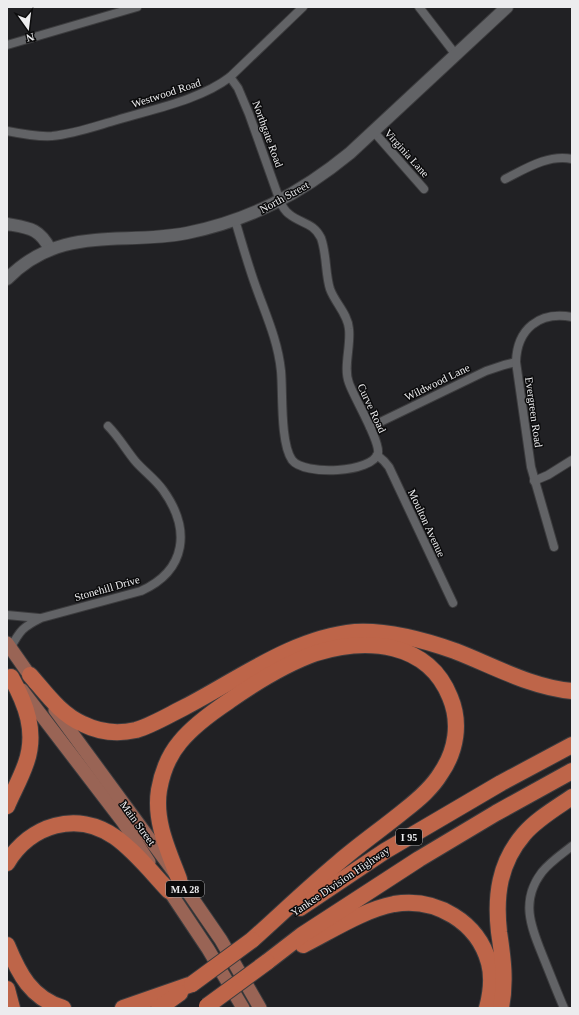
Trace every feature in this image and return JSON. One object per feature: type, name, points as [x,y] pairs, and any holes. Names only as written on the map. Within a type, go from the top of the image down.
[{"type":"highway","points":[[30,675],[59,708],[73,718],[86,726],[112,732],[131,730],[150,725],[212,693],[265,662],[301,646],[335,636],[356,632],[390,634],[419,640],[456,652],[530,682],[551,688],[572,691]]},
{"type":"highway","points":[[174,885],[160,822],[158,806],[159,790],[167,764],[178,744],[201,721],[250,686],[268,676],[316,654],[338,648],[365,645],[396,648],[410,654],[426,664],[436,674],[446,688],[452,702],[455,715],[456,729],[454,745],[450,759],[441,774],[434,784],[419,799],[339,862],[252,940]]},
{"type":"highway","points":[[7,806],[26,764],[30,738],[30,729],[25,707],[9,674]]},
{"type":"highway","name":"Yankee Division Highway","points":[[160,1008],[252,940],[385,851],[501,783],[572,745]]},
{"type":"highway","name":"I 95","points":[[205,1007],[302,935],[419,859],[496,813],[572,771]]},
{"type":"highway","points":[[501,1008],[504,985],[504,966],[497,906],[498,891],[502,873],[514,847],[524,833],[572,797]]},
{"type":"highway","points":[[7,863],[21,844],[32,835],[61,824],[84,824],[114,836],[174,885]]},
{"type":"highway","points":[[267,962],[378,909],[397,904],[414,903],[429,905],[456,917],[468,926],[477,938],[485,953],[490,973],[490,992],[487,1008]]},
{"type":"highway","points":[[7,945],[16,966],[26,982],[36,993],[47,1001],[63,1008]]},
{"type":"highway","points":[[123,1008],[192,984]]},
{"type":"highway","points":[[7,989],[12,1008]]},
{"type":"main road","name":"Main Street","points":[[9,646],[174,885],[208,949],[243,1008]]},
{"type":"main road","name":"Main Street","points":[[9,674],[123,822],[221,940],[260,1008]]},
{"type":"street","points":[[106,16],[108,7]]},
{"type":"street","points":[[7,45],[137,7]]},
{"type":"street","name":"Westwood Road","points":[[7,131],[43,136],[62,135],[196,96],[215,87],[230,77],[303,7]]},
{"type":"street","points":[[419,7],[456,55]]},
{"type":"street","name":"North Street","points":[[7,279],[24,264],[50,249],[59,246],[80,241],[176,235],[235,220],[280,201],[322,175],[374,132],[507,7]]},
{"type":"street","name":"Northgate Road","points":[[230,77],[238,88],[249,114],[280,201]]},
{"type":"street","name":"Virginia Lane","points":[[374,132],[424,189]]},
{"type":"street","points":[[505,179],[544,161],[556,158],[572,159]]},
{"type":"street","name":"Curve Road","points":[[280,201],[290,215],[307,223],[317,231],[321,238],[330,290],[346,316],[349,326],[350,343],[347,379],[370,427],[378,449],[377,455]]},
{"type":"street","points":[[235,220],[277,346],[281,370],[286,439],[291,458],[296,464],[303,467],[327,470],[344,470],[372,461],[377,455]]},
{"type":"street","points":[[7,224],[32,229],[43,238],[50,249]]},
{"type":"street","name":"Evergreen Road","points":[[554,547],[534,481],[529,457],[516,362],[518,344],[530,326],[541,319],[550,316],[572,317]]},
{"type":"street","name":"Wildwood Lane","points":[[370,427],[486,371],[516,362]]},
{"type":"street","name":"Stonehill Drive","points":[[9,646],[23,628],[42,618],[141,591],[151,586],[164,576],[174,564],[178,555],[180,543],[181,530],[179,518],[158,484],[137,463],[108,426]]},
{"type":"street","name":"Moulton Avenue","points":[[377,455],[389,467],[453,603]]},
{"type":"street","points":[[534,481],[548,475],[572,460]]},
{"type":"street","name":"Stonehill Drive","points":[[7,615],[42,618]]},
{"type":"street","points":[[564,1008],[531,927],[529,908],[530,895],[538,876],[547,866],[572,846]]}]
